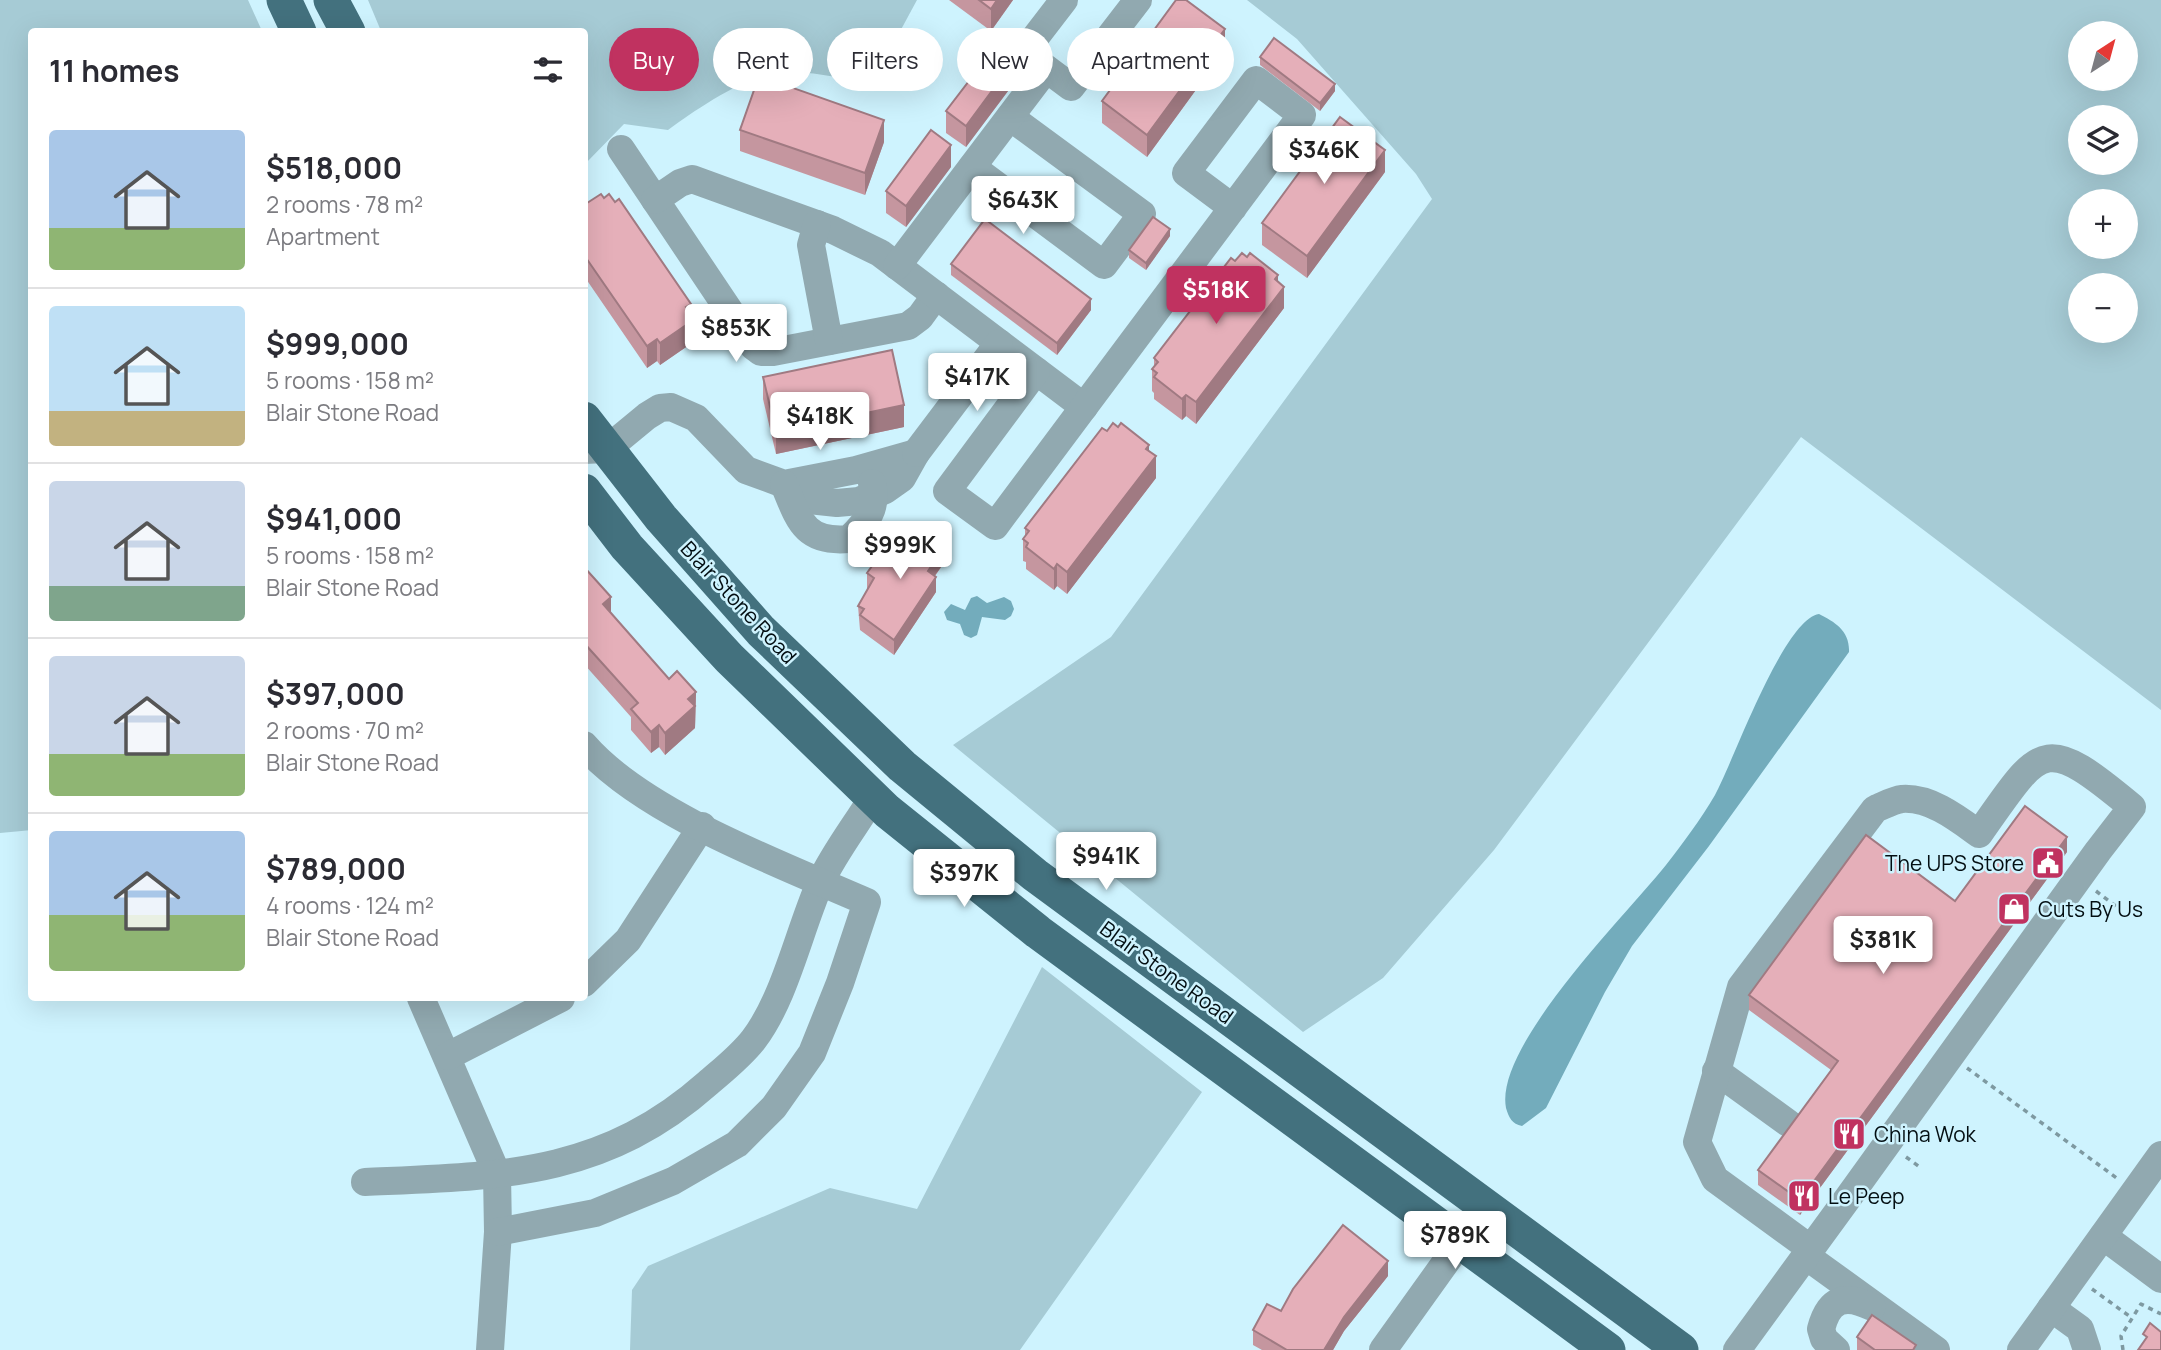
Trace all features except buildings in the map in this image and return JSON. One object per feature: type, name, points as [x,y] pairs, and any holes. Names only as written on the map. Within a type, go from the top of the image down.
[{"type":"main road","points":[[284,0],[297,28]]},
{"type":"main road","points":[[331,0],[346,28]]},
{"type":"main road","name":"Blair Stone Road","points":[[588,429],[596,450],[661,518],[761,631],[902,766],[1046,883],[1681,1350]]},
{"type":"main road","name":"Blair Stone Road","points":[[591,507],[729,658],[873,797],[1038,932],[1608,1350]]},
{"type":"street","points":[[1042,28],[1064,0]]},
{"type":"street","points":[[1053,74],[1071,88],[1138,0]]},
{"type":"street","points":[[897,266],[1030,91]]},
{"type":"street","points":[[972,167],[1104,265],[1142,215],[1010,117]]},
{"type":"street","points":[[621,149],[753,346],[761,352],[908,326],[920,317],[936,295]]},
{"type":"street","points":[[655,200],[680,183],[692,179],[817,224],[880,254],[1084,407]]},
{"type":"street","points":[[1036,370],[947,491],[995,526],[1233,208]]},
{"type":"street","points":[[817,224],[811,245],[829,341]]},
{"type":"street","points":[[596,450],[660,408],[671,407],[696,418],[746,470],[783,484],[809,500],[837,503],[859,501],[875,495],[902,478],[916,453],[999,343]]},
{"type":"street","points":[[783,484],[867,467],[916,453]]},
{"type":"street","points":[[783,484],[799,520],[807,530],[833,540],[849,539],[873,511],[875,495],[867,467]]},
{"type":"street","points":[[498,1232],[595,1213],[673,1181],[737,1143],[774,1107],[812,1053],[841,983],[867,902],[702,826],[642,794],[588,748]]},
{"type":"street","points":[[1737,1350],[1808,1252],[1950,1056],[2132,807],[2086,770],[2065,758],[2051,756],[2030,765],[2019,776],[1979,834],[1943,809],[1913,800],[1900,799],[1875,809],[1741,987],[1697,1142],[1715,1179],[1808,1252],[1836,1278],[1936,1350]]},
{"type":"street","points":[[365,1182],[497,1174],[582,1159],[630,1138],[679,1109],[754,1039],[769,1010],[821,882],[873,797]]},
{"type":"street","points":[[588,979],[628,940],[702,826]]},
{"type":"street","points":[[422,1001],[497,1174],[498,1232],[490,1350]]},
{"type":"street","points":[[448,1056],[555,1001]]},
{"type":"street","points":[[1716,1071],[1788,1123]]},
{"type":"street","points":[[2021,1350],[2161,1155]]},
{"type":"street","points":[[2103,1236],[2157,1267]]},
{"type":"street","points":[[1383,1350],[1461,1241]]},
{"type":"street","points":[[1819,1350],[1811,1344],[1808,1328],[1810,1314],[1836,1278]]},
{"type":"street","points":[[1836,1350],[1824,1339],[1821,1329],[1824,1320],[1840,1300],[1849,1298],[1890,1316]]},
{"type":"street","points":[[2051,1308],[2077,1343]]},
{"type":"path","points":[[1950,1056],[2135,1191]]},
{"type":"path","points":[[2084,1283],[2132,1318]]},
{"type":"path","points":[[2123,1350],[2121,1336],[2141,1304],[2161,1314]]},
{"type":"green space","points":[[0,0],[248,0],[261,28],[28,28],[28,830],[0,833]]},
{"type":"green space","points":[[368,0],[917,0],[902,28],[827,28],[827,75],[813,74],[813,28],[713,28],[713,91],[727,91],[668,130],[624,124],[588,161],[588,28],[380,28]]},
{"type":"green space","points":[[1247,0],[2161,0],[2161,710],[1801,437],[1494,850],[1383,978],[1303,1032],[953,745],[1111,637],[1432,199],[1416,174],[1297,39]]},
{"type":"green space","points":[[1042,967],[1202,1092],[1020,1350],[630,1350],[632,1290],[648,1266],[830,1188],[917,1209]]},
{"type":"water","points":[[977,596],[987,603],[1004,597],[1011,601],[1014,609],[1011,616],[1005,620],[982,617],[977,635],[971,638],[964,635],[960,624],[947,620],[944,612],[951,604],[965,610],[971,598]]},
{"type":"water","points":[[1819,614],[1836,624],[1844,633],[1849,652],[1709,846],[1632,946],[1605,992],[1546,1108],[1522,1126],[1516,1124],[1506,1108],[1508,1082],[1520,1051],[1566,982],[1666,865],[1698,822],[1715,795],[1775,665],[1805,622]]},
{"type":"place","name":"The UPS Store","points":[[2048,863]]},
{"type":"place","name":"Cuts By Us","points":[[2014,909]]},
{"type":"place","name":"China Wok","points":[[1849,1134]]},
{"type":"place","name":"Le Peep","points":[[1804,1196]]}]
